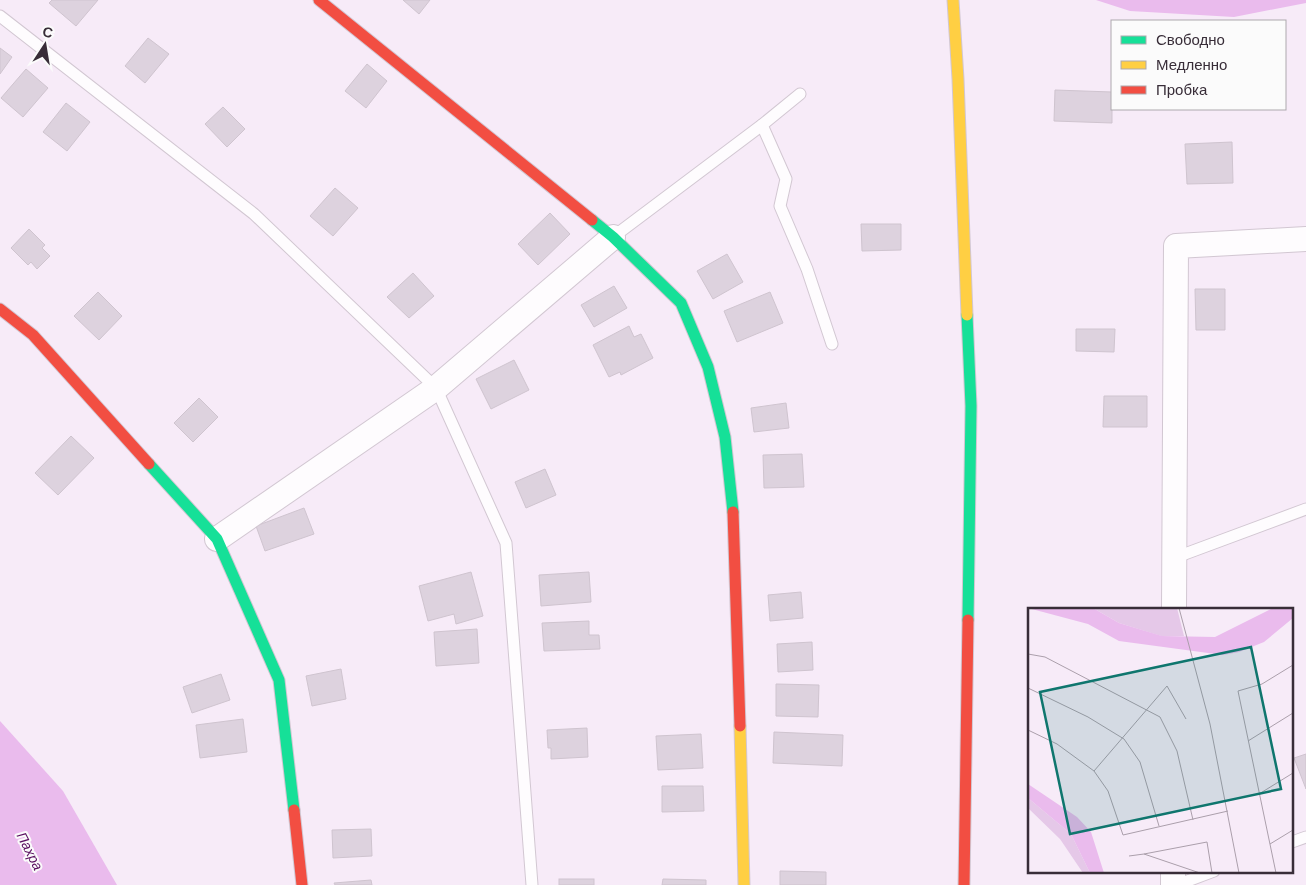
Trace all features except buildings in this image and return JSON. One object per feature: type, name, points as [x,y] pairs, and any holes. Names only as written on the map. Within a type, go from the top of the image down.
[{"type":"street","points":[[319,0],[613,237],[681,303],[708,367],[725,436],[735,528],[744,885]]},
{"type":"street","points":[[953,0],[971,406],[964,885]]},
{"type":"street","points":[[217,539],[436,388],[613,237]]},
{"type":"street","points":[[1174,608],[1176,246],[1306,239]]},
{"type":"street","points":[[0,309],[33,335],[217,539],[279,680],[302,885]]},
{"type":"street","points":[[1173,872],[1173,885]]},
{"type":"lane","points":[[0,16],[254,214],[436,388],[506,543],[532,885]]},
{"type":"lane","points":[[613,237],[762,125],[800,94]]},
{"type":"lane","points":[[762,125],[786,179],[780,206],[807,269],[832,344]]},
{"type":"lane","points":[[1174,558],[1306,509]]},
{"type":"lane","points":[[1294,841],[1306,837]]},
{"type":"lane","points":[[1177,885],[1211,872]]},
{"type":"water","points":[[1096,0],[1306,0],[1306,3],[1234,17],[1130,11]]},
{"type":"water","name":"Пахра","points":[[0,721],[63,791],[117,885],[0,885]]},
{"type":"traffic: fast","points":[[592,220],[613,237],[681,303],[708,367],[725,437],[733,512]]},
{"type":"traffic: fast","points":[[967,315],[971,406],[968,620]]},
{"type":"traffic: fast","points":[[149,464],[217,539],[279,680],[294,810]]},
{"type":"traffic: slow","points":[[953,0],[967,315]]},
{"type":"traffic: slow","points":[[740,726],[744,885]]},
{"type":"traffic: jam","points":[[319,0],[592,220]]},
{"type":"traffic: jam","points":[[0,309],[33,335],[149,464]]},
{"type":"traffic: jam","points":[[733,512],[740,726]]},
{"type":"traffic: jam","points":[[964,885],[968,620]]},
{"type":"traffic: jam","points":[[294,810],[302,885]]}]
